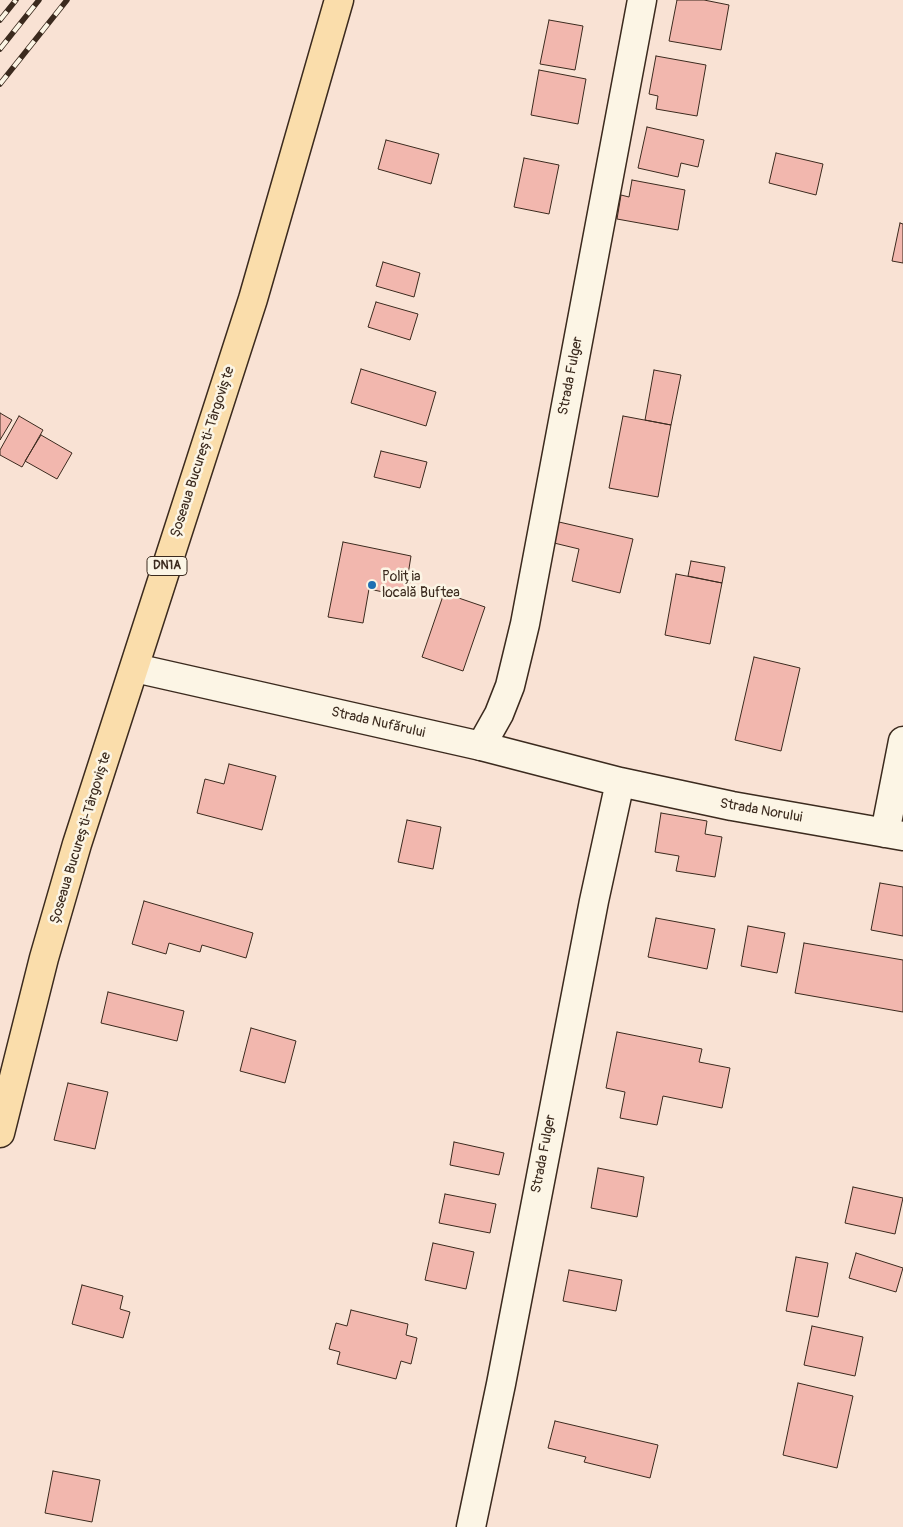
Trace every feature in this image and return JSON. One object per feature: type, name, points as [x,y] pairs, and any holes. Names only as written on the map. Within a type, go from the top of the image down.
[{"type":"main road","name":"Șoseaua București-Târgoviște","points":[[0,1134],[44,958],[72,863],[253,299],[339,0]]},
{"type":"street","name":"Strada Fulger","points":[[482,746],[499,714],[510,686],[525,624],[642,0]]},
{"type":"street","name":"Strada Nufărului","points":[[135,668],[482,746],[620,782]]},
{"type":"street","points":[[894,835],[903,741]]},
{"type":"street","name":"Strada Fulger","points":[[471,1527],[501,1384],[590,920],[620,782]]},
{"type":"street","name":"Strada Norului","points":[[620,782],[732,806],[894,835]]},
{"type":"building","points":[[677,0],[704,0],[729,5],[721,50],[669,41]]},
{"type":"building","points":[[549,20],[583,26],[575,70],[540,64]]},
{"type":"building","points":[[656,56],[706,65],[697,116],[656,109],[658,96],[649,94]]},
{"type":"building","points":[[539,70],[586,79],[578,124],[531,115]]},
{"type":"building","points":[[647,127],[704,140],[698,167],[681,163],[678,177],[638,168]]},
{"type":"building","points":[[386,140],[439,154],[431,184],[378,169]]},
{"type":"building","points":[[776,153],[823,164],[816,195],[769,183]]},
{"type":"building","points":[[524,158],[559,165],[549,214],[514,207]]},
{"type":"building","points":[[632,180],[685,190],[678,230],[617,219],[621,195],[629,197]]},
{"type":"building","points":[[900,223],[903,224],[903,263],[892,261]]},
{"type":"building","points":[[383,262],[420,273],[414,297],[376,286]]},
{"type":"building","points":[[376,302],[418,314],[410,340],[368,327]]},
{"type":"building","points":[[361,369],[436,392],[426,426],[351,403]]},
{"type":"building","points":[[654,370],[681,375],[671,425],[645,420]]},
{"type":"building","points":[[0,413],[12,420],[0,440]]},
{"type":"building","points":[[19,416],[43,430],[22,467],[0,455],[0,450]]},
{"type":"building","points":[[623,416],[671,425],[658,497],[609,488]]},
{"type":"building","points":[[41,435],[72,453],[57,479],[25,461]]},
{"type":"building","points":[[381,451],[427,462],[420,488],[374,477]]},
{"type":"building","points":[[559,522],[633,539],[620,593],[572,581],[579,549],[554,543]]},
{"type":"building","name":"Poliția locală Buftea","points":[[343,542],[411,556],[407,581],[410,581],[407,597],[369,589],[363,623],[328,617]]},
{"type":"building","points":[[691,561],[725,567],[722,583],[688,576]]},
{"type":"building","points":[[676,574],[722,583],[710,644],[665,635]]},
{"type":"building","points":[[444,593],[485,607],[463,671],[422,657]]},
{"type":"building","points":[[754,657],[800,668],[781,751],[735,740]]},
{"type":"building","points":[[229,764],[276,776],[262,830],[197,813],[205,779],[224,784]]},
{"type":"building","points":[[661,813],[707,821],[705,834],[722,837],[715,877],[676,871],[679,856],[655,852]]},
{"type":"building","points":[[407,820],[441,827],[433,869],[398,862]]},
{"type":"building","points":[[880,883],[903,887],[903,936],[871,930]]},
{"type":"building","points":[[144,901],[253,933],[246,958],[202,945],[200,952],[169,943],[166,954],[132,944]]},
{"type":"building","points":[[656,918],[715,929],[707,969],[648,957]]},
{"type":"building","points":[[748,926],[785,933],[777,973],[741,966]]},
{"type":"building","points":[[804,943],[903,960],[903,1012],[795,993]]},
{"type":"building","points":[[108,992],[184,1011],[177,1041],[101,1023]]},
{"type":"building","points":[[251,1028],[296,1041],[285,1083],[240,1071]]},
{"type":"building","points":[[617,1032],[702,1049],[699,1062],[730,1068],[722,1108],[663,1096],[657,1125],[620,1118],[625,1092],[606,1088]]},
{"type":"building","points":[[68,1083],[108,1092],[95,1149],[54,1140]]},
{"type":"building","points":[[454,1142],[504,1153],[499,1175],[450,1165]]},
{"type":"building","points":[[598,1168],[644,1177],[637,1217],[591,1208]]},
{"type":"building","points":[[853,1187],[903,1198],[895,1234],[845,1223]]},
{"type":"building","points":[[445,1194],[496,1204],[490,1233],[439,1223]]},
{"type":"building","points":[[433,1243],[474,1252],[466,1289],[425,1280]]},
{"type":"building","points":[[856,1253],[903,1268],[896,1292],[849,1278]]},
{"type":"building","points":[[796,1257],[828,1263],[818,1317],[786,1311]]},
{"type":"building","points":[[569,1270],[622,1280],[616,1311],[563,1301]]},
{"type":"building","points":[[82,1285],[123,1296],[120,1309],[130,1312],[123,1338],[72,1324]]},
{"type":"building","points":[[351,1310],[408,1324],[406,1335],[417,1338],[411,1364],[401,1361],[396,1379],[337,1364],[340,1352],[329,1349],[336,1323],[347,1326]]},
{"type":"building","points":[[812,1326],[863,1337],[855,1376],[804,1365]]},
{"type":"building","points":[[798,1383],[853,1396],[837,1468],[783,1455]]},
{"type":"building","points":[[555,1421],[658,1445],[650,1478],[584,1462],[586,1457],[548,1448]]},
{"type":"building","points":[[53,1471],[100,1480],[92,1522],[45,1513]]},
{"type":"railway","points":[[0,20],[16,0]]},
{"type":"railway","points":[[0,49],[39,0]]},
{"type":"railway","points":[[0,84],[67,0]]},
{"type":"place","name":"Poliția locală Buftea","points":[[372,585]]}]
